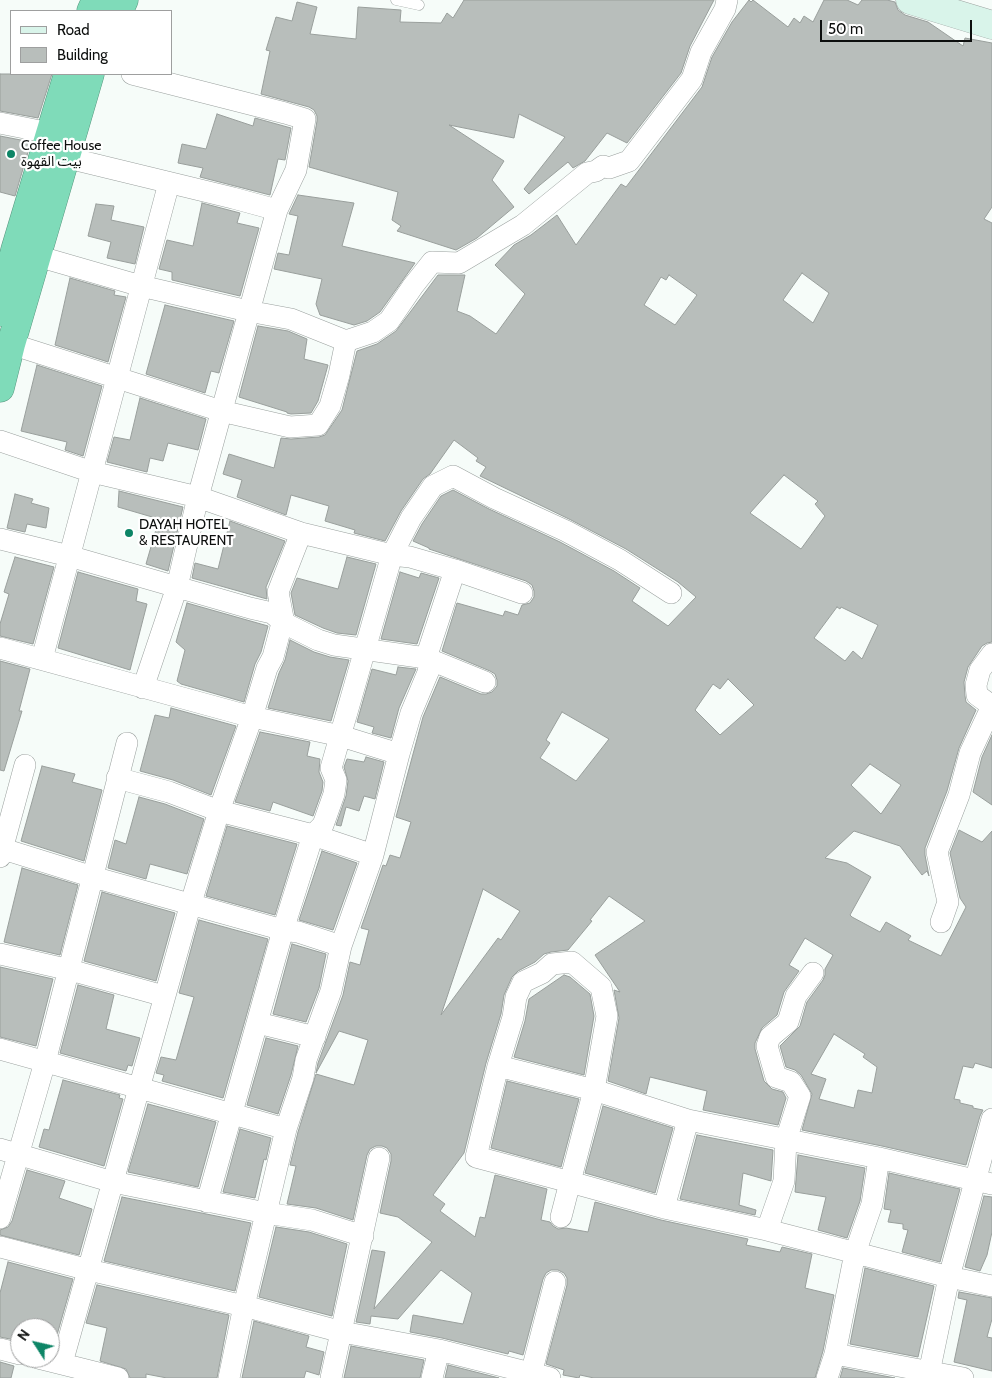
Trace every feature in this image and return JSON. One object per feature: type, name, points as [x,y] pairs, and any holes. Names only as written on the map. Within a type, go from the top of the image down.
[{"type":"highway","points":[[62,142],[68,75]]},
{"type":"highway","points":[[0,312],[18,251],[90,75]]},
{"type":"highway","points":[[0,388],[11,344],[18,251]]},
{"type":"street","points":[[18,251],[141,286],[291,319],[346,341],[373,332],[389,321],[432,262],[459,263],[523,224],[587,173],[596,171],[603,166],[610,168],[629,161],[692,79],[701,52],[725,9],[727,0]]},
{"type":"street","points":[[910,0],[992,25]]},
{"type":"street","points":[[136,75],[285,112],[305,119],[296,170],[277,210],[220,411],[177,587],[143,688]]},
{"type":"street","points":[[0,123],[62,142],[169,183],[277,210]]},
{"type":"street","points":[[42,660],[169,183]]},
{"type":"street","points":[[11,344],[220,411],[290,428],[318,425],[330,406],[346,341]]},
{"type":"street","points":[[0,441],[92,472],[198,497],[300,533],[392,555],[410,557],[522,593]]},
{"type":"street","points":[[207,1202],[283,930],[313,835],[323,825],[334,794],[336,780],[331,768],[392,555],[411,518],[433,486],[453,476],[494,498],[566,531],[612,556],[671,593]]},
{"type":"street","points":[[118,1378],[62,1363],[191,903],[267,668],[273,658],[281,627],[284,624],[278,592],[300,533]]},
{"type":"street","points":[[0,539],[69,556],[272,613],[284,624],[334,646],[426,658],[485,682]]},
{"type":"street","points":[[229,1378],[286,1129],[303,1078],[306,1060],[331,991],[340,946],[373,855],[411,713],[429,670],[426,658],[455,570]]},
{"type":"street","points":[[0,648],[252,717],[341,736],[399,754]]},
{"type":"street","points":[[940,922],[948,902],[937,852],[959,795],[970,753],[992,706],[977,695],[976,685],[980,670],[992,654]]},
{"type":"street","points":[[0,1218],[9,1152],[46,1062],[127,742]]},
{"type":"street","points":[[25,765],[1,851],[283,930],[298,932],[340,946]]},
{"type":"street","points":[[117,778],[169,792],[220,811],[313,835],[373,855]]},
{"type":"street","points":[[0,954],[70,970],[164,996]]},
{"type":"street","points":[[561,1217],[570,1182],[594,1090],[607,1016],[601,987],[572,962],[552,964],[542,973],[523,982],[516,997],[513,1017],[498,1066],[476,1157],[570,1182],[664,1208],[767,1230],[949,1277],[992,1286]]},
{"type":"street","points":[[767,1230],[784,1181],[786,1140],[800,1096],[791,1082],[776,1077],[767,1046],[770,1037],[788,1022],[796,996],[813,973]]},
{"type":"street","points":[[258,1023],[315,1037]]},
{"type":"street","points":[[0,1049],[286,1129]]},
{"type":"street","points":[[498,1066],[594,1090],[688,1120],[879,1158],[983,1183]]},
{"type":"street","points":[[929,1375],[949,1277],[983,1183],[992,1119]]},
{"type":"street","points":[[664,1208],[688,1120]]},
{"type":"street","points":[[9,1152],[113,1182],[207,1202],[312,1220],[363,1236]]},
{"type":"street","points":[[331,1378],[379,1158]]},
{"type":"street","points":[[827,1378],[834,1354],[854,1253],[872,1204],[879,1158]]},
{"type":"street","points":[[0,1247],[244,1306],[342,1332],[439,1350],[537,1377],[555,1282]]},
{"type":"street","points":[[432,1378],[439,1350]]},
{"type":"street","points":[[834,1354],[929,1375],[963,1378]]},
{"type":"lane","points":[[396,0],[419,6]]},
{"type":"building","points":[[464,0],[714,0],[690,46],[681,73],[627,143],[607,133],[585,161],[573,168],[568,162],[529,194],[524,189],[565,137],[519,114],[514,138],[449,125],[504,161],[492,180],[514,207],[477,238],[456,250],[397,231],[401,226],[392,220],[398,192],[309,167],[317,121],[314,110],[261,94],[270,51],[266,50],[276,17],[292,21],[297,2],[317,7],[310,34],[356,39],[358,7],[401,10],[400,22],[441,23],[447,13],[453,18]]},
{"type":"building","points":[[749,0],[751,2],[753,0],[788,27],[794,18],[800,23],[804,16],[813,22],[824,0],[847,0],[858,5],[862,0],[887,0],[895,2],[898,10],[905,15],[928,22],[963,46],[965,38],[992,43],[992,207],[984,219],[992,223],[992,642],[982,646],[968,667],[964,682],[966,702],[976,710],[959,748],[947,791],[925,848],[929,876],[927,871],[922,875],[900,846],[854,831],[825,858],[847,863],[871,877],[850,915],[852,917],[880,932],[886,922],[911,936],[908,940],[941,956],[966,907],[960,898],[950,853],[959,830],[982,842],[992,831],[992,1068],[975,1063],[973,1068],[963,1066],[954,1099],[960,1100],[960,1103],[973,1106],[973,1108],[983,1110],[966,1165],[802,1130],[812,1094],[801,1075],[795,1070],[786,1067],[780,1046],[800,1026],[807,1002],[823,980],[825,969],[833,955],[805,938],[789,965],[799,971],[784,992],[777,1015],[762,1028],[755,1043],[764,1081],[772,1089],[783,1092],[786,1098],[778,1125],[703,1110],[707,1091],[650,1077],[646,1094],[608,1081],[619,1018],[614,990],[620,992],[595,955],[645,921],[609,896],[590,920],[592,921],[568,950],[544,954],[512,977],[504,995],[501,1014],[486,1063],[464,1153],[433,1195],[445,1204],[440,1211],[475,1237],[480,1217],[485,1218],[495,1175],[547,1189],[541,1220],[550,1222],[558,1229],[566,1228],[588,1232],[595,1202],[661,1220],[748,1239],[746,1245],[780,1252],[782,1247],[812,1254],[805,1288],[834,1295],[823,1351],[815,1378],[594,1378],[580,1375],[579,1378],[563,1375],[564,1370],[546,1364],[567,1285],[567,1278],[564,1273],[558,1270],[551,1270],[546,1273],[543,1279],[523,1355],[509,1351],[508,1354],[410,1332],[413,1315],[463,1324],[472,1293],[441,1270],[398,1319],[371,1316],[370,1324],[356,1322],[372,1250],[385,1252],[374,1309],[432,1242],[398,1217],[380,1213],[391,1161],[391,1154],[387,1148],[376,1146],[370,1149],[367,1155],[353,1220],[316,1208],[287,1204],[296,1166],[290,1165],[316,1074],[354,1085],[368,1040],[339,1031],[316,1073],[343,995],[350,962],[360,965],[369,930],[361,928],[383,865],[386,866],[390,855],[400,858],[411,822],[396,817],[423,717],[440,677],[481,694],[492,692],[497,686],[495,674],[442,651],[457,603],[503,616],[505,611],[518,615],[522,605],[530,603],[534,597],[532,585],[526,581],[429,549],[413,541],[441,496],[453,490],[560,542],[614,571],[640,588],[632,601],[668,626],[696,597],[678,582],[626,549],[480,476],[486,467],[476,461],[478,458],[454,440],[430,474],[423,479],[401,511],[385,541],[354,533],[355,530],[325,521],[329,506],[291,495],[286,515],[237,497],[242,480],[223,474],[229,454],[274,468],[281,438],[291,439],[325,435],[342,410],[357,351],[377,344],[396,331],[438,275],[465,275],[457,311],[470,316],[496,334],[525,294],[495,265],[514,245],[531,235],[557,215],[576,245],[621,184],[626,187],[702,87],[712,57],[732,22]],"holes":[[[802,273],[829,293],[813,323],[783,300]],[[669,275],[697,295],[675,325],[644,305],[661,277],[666,280]],[[784,475],[818,501],[815,504],[825,516],[801,549],[750,513]],[[837,607],[840,609],[841,607],[878,625],[862,659],[853,651],[845,661],[814,638]],[[728,679],[754,705],[720,735],[695,710],[713,684],[720,689]],[[562,712],[609,739],[576,781],[540,758],[550,743],[546,740]],[[870,764],[901,785],[881,814],[851,785]],[[483,889],[520,911],[501,940],[498,938],[441,1015]],[[834,1034],[865,1054],[863,1057],[877,1067],[872,1093],[858,1090],[854,1108],[819,1099],[826,1079],[811,1074]]]},
{"type":"building","points":[[0,74],[52,75],[38,118],[0,111]]},
{"type":"building","points":[[217,114],[253,126],[255,118],[291,128],[285,160],[278,159],[270,195],[200,177],[203,168],[178,163],[182,144],[206,149]]},
{"type":"building","points":[[0,136],[31,142],[15,196],[0,192]]},
{"type":"building","points":[[298,195],[354,203],[342,246],[415,263],[380,312],[367,321],[354,325],[320,315],[316,304],[322,279],[274,269],[278,253],[289,255],[298,216],[289,214]]},
{"type":"building","points":[[202,203],[240,213],[237,223],[259,228],[240,296],[172,280],[172,272],[159,269],[167,240],[193,246]]},
{"type":"building","points":[[96,204],[114,206],[111,220],[144,227],[135,264],[107,258],[111,242],[88,236]]},
{"type":"building","points":[[70,278],[115,291],[114,295],[126,297],[108,362],[55,345]]},
{"type":"building","points":[[165,305],[234,321],[219,373],[211,371],[205,393],[146,374]]},
{"type":"building","points":[[258,326],[288,331],[307,339],[304,359],[328,365],[318,401],[311,413],[291,414],[239,397]]},
{"type":"building","points":[[37,365],[102,386],[83,456],[65,450],[67,442],[21,431]]},
{"type":"building","points":[[140,398],[206,419],[198,450],[168,443],[163,461],[150,458],[147,472],[107,462],[114,437],[130,440]]},
{"type":"building","points":[[119,491],[183,507],[168,571],[146,564],[159,519],[118,507]]},
{"type":"building","points":[[15,494],[33,499],[31,503],[49,508],[46,528],[27,524],[25,532],[7,528]]},
{"type":"building","points":[[230,521],[285,541],[266,587],[267,599],[192,578],[195,563],[218,569]]},
{"type":"building","points":[[15,557],[54,567],[33,644],[0,636],[0,624],[9,594],[4,592]]},
{"type":"building","points":[[347,557],[376,564],[356,635],[337,633],[295,615],[291,593],[297,578],[338,589]]},
{"type":"building","points":[[78,572],[138,589],[136,601],[147,604],[130,670],[58,648]]},
{"type":"building","points":[[400,572],[419,578],[421,573],[439,578],[417,644],[381,639]]},
{"type":"building","points":[[187,603],[268,626],[244,702],[181,684],[177,681],[185,650],[176,642]]},
{"type":"building","points":[[290,640],[314,652],[349,660],[331,721],[268,708]]},
{"type":"building","points":[[0,661],[30,669],[19,711],[22,711],[4,771],[0,770]]},
{"type":"building","points":[[398,667],[416,669],[399,708],[391,738],[372,733],[374,727],[357,722],[372,669],[396,675]]},
{"type":"building","points":[[171,708],[236,726],[211,795],[173,780],[140,771],[155,715],[169,718]]},
{"type":"building","points":[[260,732],[310,742],[307,756],[320,759],[319,772],[323,782],[322,791],[313,816],[273,802],[270,811],[235,802]]},
{"type":"building","points":[[992,735],[992,805],[973,792],[982,757]]},
{"type":"building","points":[[366,757],[384,762],[375,799],[364,796],[359,811],[346,807],[341,826],[336,825],[346,796],[348,781],[344,767],[347,759],[364,762]]},
{"type":"building","points":[[42,766],[75,774],[72,782],[102,790],[84,861],[21,841]]},
{"type":"building","points":[[139,797],[165,804],[204,819],[187,874],[150,864],[146,879],[108,868],[115,840],[126,844]]},
{"type":"building","points":[[227,826],[297,844],[275,915],[206,896]]},
{"type":"building","points":[[322,851],[357,863],[333,930],[299,920]]},
{"type":"building","points":[[22,868],[78,885],[60,955],[4,942]]},
{"type":"building","points":[[102,892],[175,913],[156,981],[84,961]]},
{"type":"building","points":[[199,920],[268,939],[223,1098],[162,1081],[164,1075],[156,1073],[161,1057],[176,1060],[194,997],[179,993]]},
{"type":"building","points":[[292,944],[326,954],[319,988],[306,1022],[273,1014]]},
{"type":"building","points":[[0,967],[53,979],[36,1046],[0,1037]]},
{"type":"building","points":[[564,975],[570,977],[590,994],[594,1016],[584,1075],[514,1057],[525,1021],[529,999]]},
{"type":"building","points":[[78,985],[114,995],[106,1029],[140,1038],[132,1066],[128,1065],[126,1071],[60,1053]]},
{"type":"building","points":[[266,1038],[298,1046],[278,1114],[247,1105]]},
{"type":"building","points":[[63,1080],[120,1095],[119,1098],[123,1099],[104,1166],[39,1147],[44,1129],[49,1130]]},
{"type":"building","points":[[507,1081],[579,1099],[561,1167],[491,1148]]},
{"type":"building","points":[[148,1104],[216,1122],[198,1187],[128,1172]]},
{"type":"building","points":[[603,1106],[673,1128],[655,1193],[585,1173]]},
{"type":"building","points":[[240,1129],[271,1138],[255,1198],[223,1192]]},
{"type":"building","points":[[697,1135],[773,1150],[771,1181],[743,1173],[739,1205],[756,1210],[755,1215],[680,1199]]},
{"type":"building","points":[[798,1155],[865,1168],[860,1201],[847,1238],[818,1230],[826,1197],[795,1192]]},
{"type":"building","points":[[27,1170],[65,1181],[59,1198],[92,1209],[79,1255],[0,1235],[0,1230],[8,1227],[12,1221]]},
{"type":"building","points":[[889,1173],[960,1189],[940,1262],[902,1252],[908,1230],[903,1229],[903,1224],[888,1222],[891,1210],[884,1209]]},
{"type":"building","points":[[984,1196],[992,1197],[992,1232],[987,1255],[980,1271],[965,1267]]},
{"type":"building","points":[[122,1197],[251,1223],[235,1291],[104,1261]]},
{"type":"building","points":[[276,1227],[309,1232],[347,1244],[332,1316],[259,1297]]},
{"type":"building","points":[[8,1262],[73,1279],[60,1324],[60,1318],[10,1318],[10,1339],[0,1337],[0,1293]]},
{"type":"building","points":[[865,1268],[934,1286],[918,1357],[850,1344]]},
{"type":"building","points":[[97,1285],[229,1315],[217,1378],[167,1378],[146,1374],[146,1378],[130,1378],[126,1369],[100,1361],[107,1328],[86,1323]]},
{"type":"building","points":[[959,1292],[992,1298],[992,1319],[987,1337],[992,1338],[992,1371],[954,1362],[967,1300],[958,1298]]},
{"type":"building","points":[[254,1321],[309,1336],[306,1347],[324,1352],[319,1375],[306,1371],[304,1378],[242,1378]]},
{"type":"building","points":[[351,1346],[424,1360],[420,1378],[344,1378]]},
{"type":"building","points":[[0,1362],[14,1368],[11,1378],[0,1378]]},
{"type":"building","points":[[448,1365],[499,1378],[445,1378]]},
{"type":"building","points":[[843,1368],[895,1378],[840,1378]]},
{"type":"place","name":"Coffee House بيت القهوة","points":[[11,154]]},
{"type":"place","name":"DAYAH HOTEL & RESTAURENT","points":[[129,533]]}]
